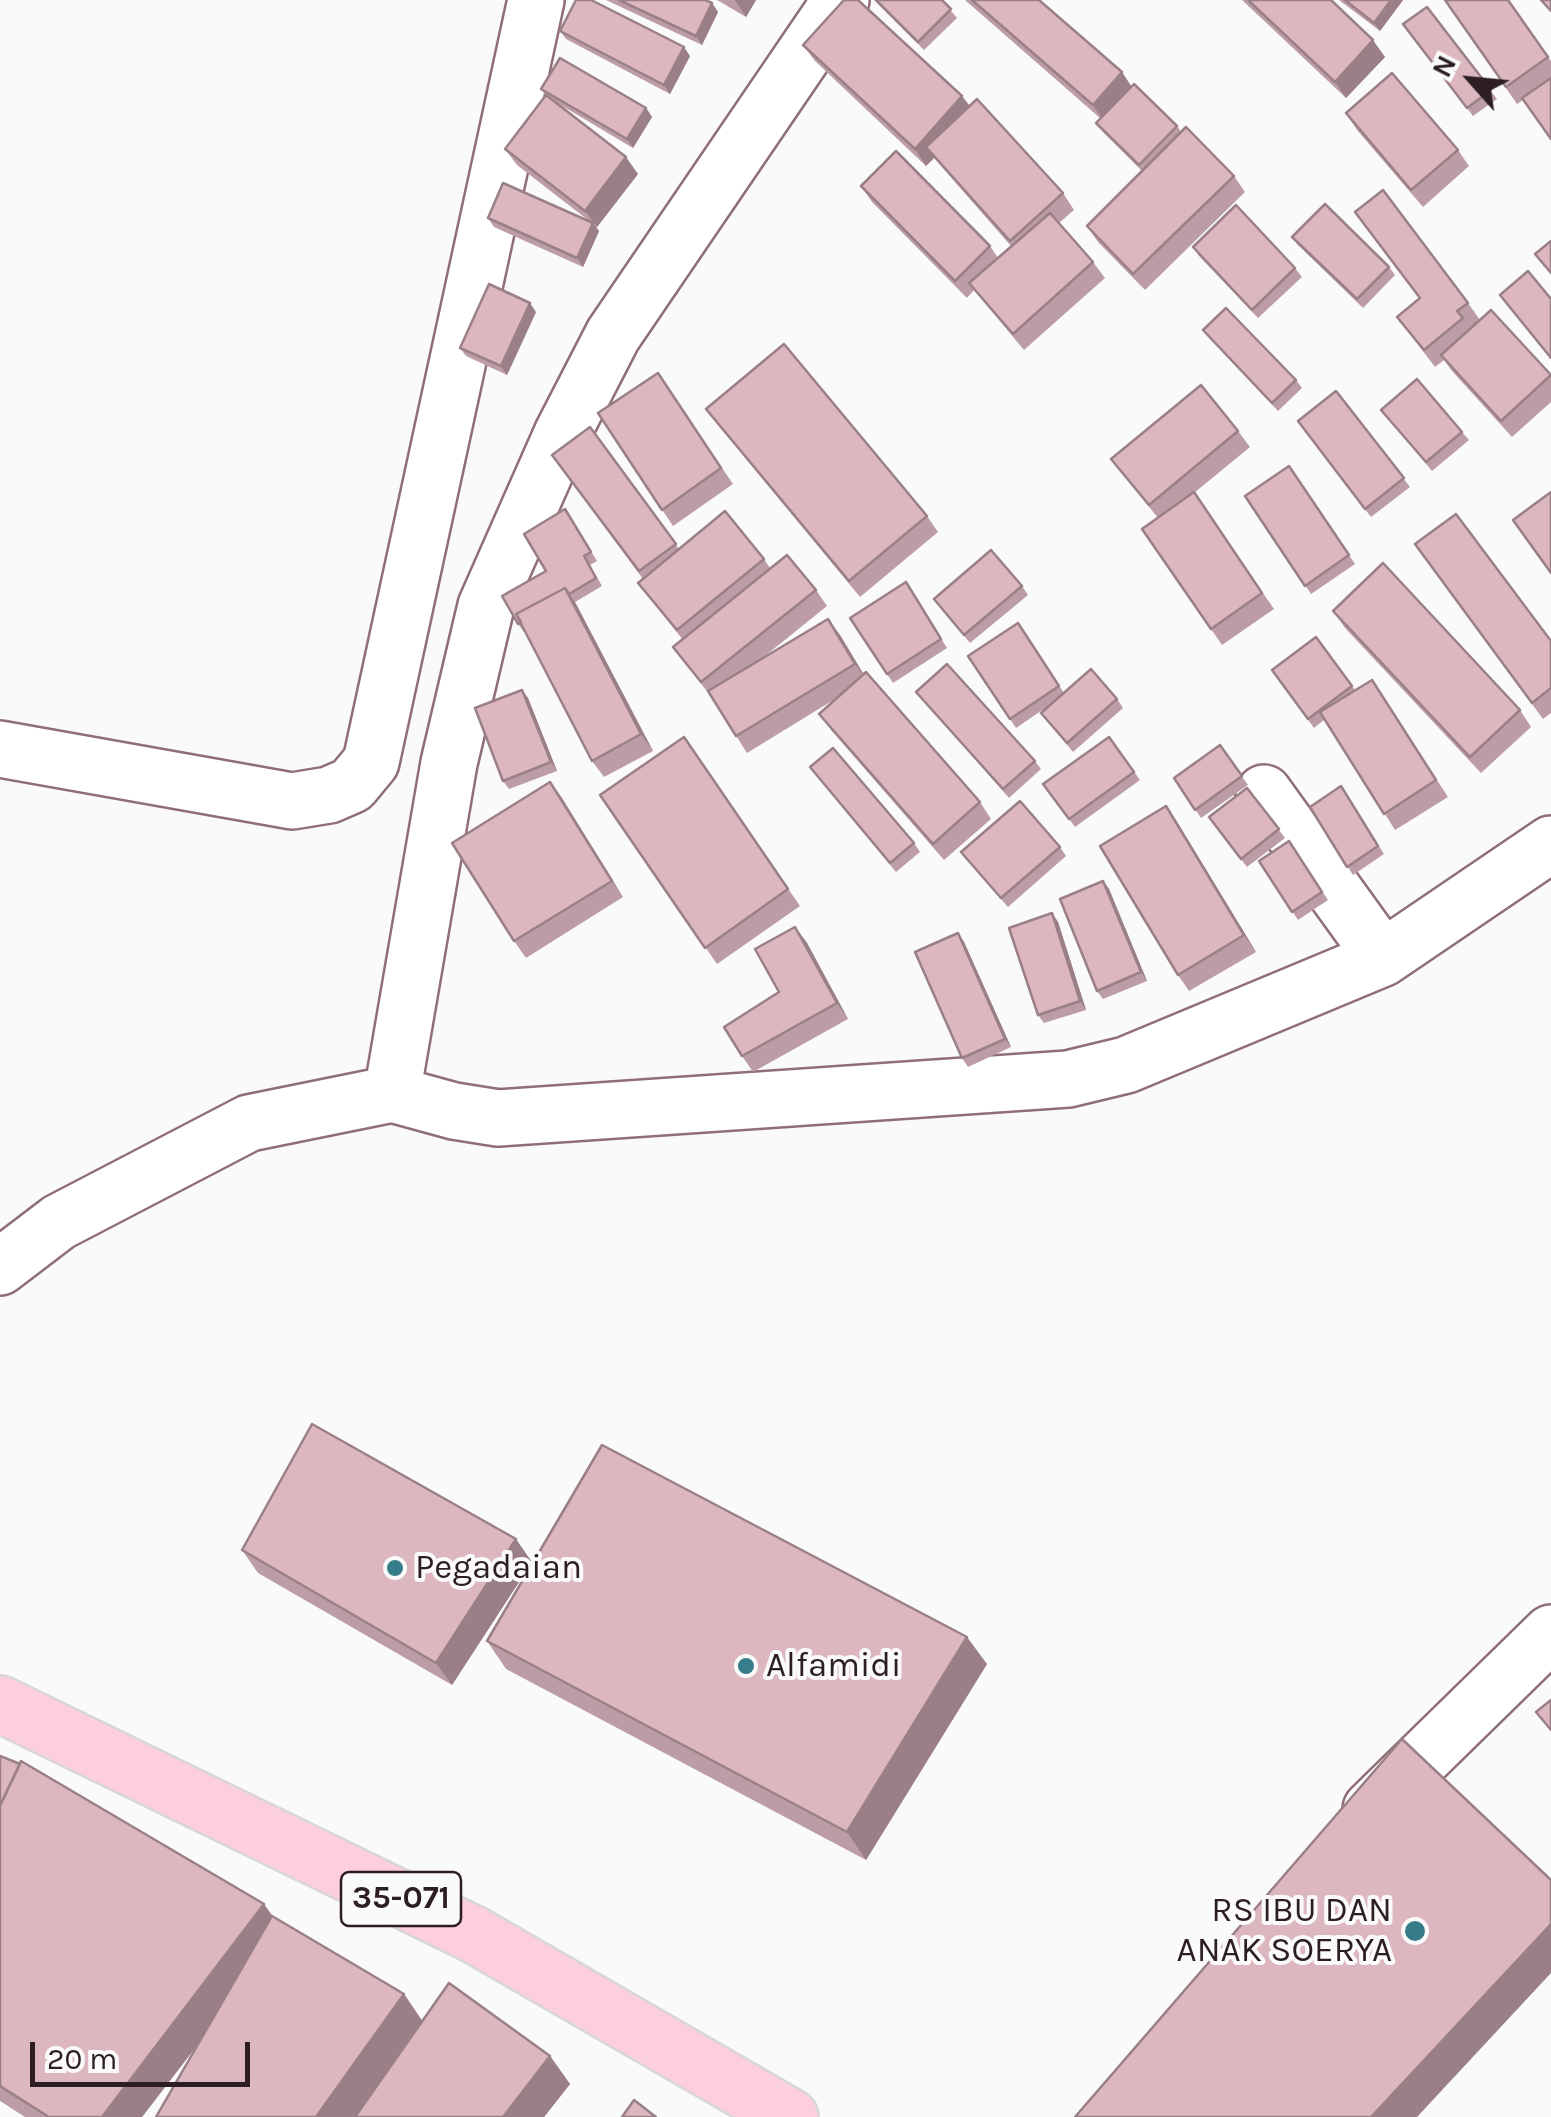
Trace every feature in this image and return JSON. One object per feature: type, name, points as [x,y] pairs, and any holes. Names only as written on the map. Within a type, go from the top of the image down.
[{"type":"main road","name":"35-071","points":[[0,1704],[473,1934],[790,2117]]},
{"type":"street","points":[[0,749],[292,801],[329,795],[352,785],[371,762],[536,0]]},
{"type":"street","points":[[392,1094],[449,763],[486,606],[562,434],[613,335],[842,0]]},
{"type":"street","points":[[1264,793],[1383,958]]},
{"type":"street","points":[[0,1267],[59,1222],[249,1123],[392,1094],[498,1118],[1068,1079],[1126,1065],[1383,958],[1551,844]]},
{"type":"street","points":[[1340,1840],[1551,1633]]},
{"type":"building","points":[[576,0],[591,0],[684,47],[664,85],[560,31]]},
{"type":"building","points":[[619,0],[705,0],[712,3],[696,36]]},
{"type":"building","points":[[844,0],[858,0],[962,96],[915,149],[803,45]]},
{"type":"building","points":[[876,0],[942,0],[951,9],[918,42]]},
{"type":"building","points":[[972,0],[1039,0],[1122,72],[1093,105]]},
{"type":"building","points":[[1248,0],[1331,0],[1373,40],[1335,82]]},
{"type":"building","points":[[1345,0],[1391,0],[1374,23]]},
{"type":"building","points":[[1445,0],[1508,0],[1548,57],[1506,87]]},
{"type":"building","points":[[1427,7],[1491,90],[1467,108],[1403,24]]},
{"type":"building","points":[[560,58],[646,108],[627,139],[541,89]]},
{"type":"building","points":[[1392,73],[1458,150],[1411,190],[1346,113]]},
{"type":"building","points":[[1551,78],[1551,139],[1522,98]]},
{"type":"building","points":[[1134,84],[1177,126],[1139,165],[1096,123]]},
{"type":"building","points":[[546,95],[626,157],[585,211],[505,149]]},
{"type":"building","points":[[977,99],[1063,193],[1010,241],[926,147]]},
{"type":"building","points":[[1186,127],[1234,176],[1133,274],[1087,226]]},
{"type":"building","points":[[896,151],[990,246],[955,281],[861,186]]},
{"type":"building","points":[[503,183],[593,223],[577,258],[488,218]]},
{"type":"building","points":[[1383,190],[1468,303],[1457,311],[1463,318],[1424,350],[1397,317],[1420,298],[1355,212]]},
{"type":"building","points":[[1325,204],[1389,267],[1357,299],[1292,237]]},
{"type":"building","points":[[1236,205],[1295,268],[1252,310],[1193,247]]},
{"type":"building","points":[[1050,213],[1093,262],[1013,334],[969,283]]},
{"type":"building","points":[[1551,241],[1551,273],[1535,254]]},
{"type":"building","points":[[1528,271],[1551,299],[1551,358],[1500,295]]},
{"type":"building","points":[[489,284],[530,303],[501,366],[460,348]]},
{"type":"building","points":[[1226,308],[1296,380],[1272,403],[1203,330]]},
{"type":"building","points":[[1491,310],[1551,375],[1501,421],[1441,355]]},
{"type":"building","points":[[784,344],[927,516],[849,581],[706,409]]},
{"type":"building","points":[[658,373],[721,468],[662,510],[598,413]]},
{"type":"building","points":[[1417,379],[1462,432],[1426,462],[1381,410]]},
{"type":"building","points":[[1201,385],[1238,431],[1149,505],[1111,459]]},
{"type":"building","points":[[1336,391],[1404,478],[1365,509],[1298,421]]},
{"type":"building","points":[[590,427],[676,544],[639,571],[552,455]]},
{"type":"building","points":[[1289,466],[1349,555],[1305,586],[1245,496]]},
{"type":"building","points":[[1194,492],[1262,593],[1211,629],[1142,529]]},
{"type":"building","points":[[1551,492],[1551,573],[1513,520]]},
{"type":"building","points":[[565,509],[591,552],[584,556],[596,578],[569,594],[565,588],[516,614],[521,622],[518,624],[502,596],[546,571],[524,534]]},
{"type":"building","points":[[725,511],[764,559],[677,630],[638,583]]},
{"type":"building","points":[[1456,514],[1551,641],[1551,688],[1532,703],[1415,544]]},
{"type":"building","points":[[991,550],[1022,586],[964,635],[934,599]]},
{"type":"building","points":[[787,555],[816,590],[701,682],[673,647]]},
{"type":"building","points":[[1383,563],[1520,710],[1470,757],[1333,611]]},
{"type":"building","points":[[906,582],[941,639],[887,674],[850,618]]},
{"type":"building","points":[[565,588],[641,734],[592,761],[516,614]]},
{"type":"building","points":[[828,619],[855,664],[736,736],[708,691]]},
{"type":"building","points":[[1018,623],[1059,686],[1010,719],[968,656]]},
{"type":"building","points":[[1316,637],[1352,686],[1308,719],[1272,670]]},
{"type":"building","points":[[947,664],[1035,761],[1003,789],[916,692]]},
{"type":"building","points":[[1091,669],[1117,699],[1067,743],[1041,713]]},
{"type":"building","points":[[866,672],[980,802],[933,844],[819,714]]},
{"type":"building","points":[[1372,680],[1436,780],[1384,814],[1320,712]]},
{"type":"building","points":[[522,690],[551,762],[503,781],[475,708]]},
{"type":"building","points":[[684,737],[788,889],[705,948],[600,795]]},
{"type":"building","points":[[1109,737],[1134,772],[1069,819],[1043,784]]},
{"type":"building","points":[[1220,745],[1242,776],[1195,810],[1174,778]]},
{"type":"building","points":[[833,748],[914,843],[890,863],[810,767]]},
{"type":"building","points":[[550,782],[612,881],[514,941],[452,843]]},
{"type":"building","points":[[1341,786],[1378,846],[1347,867],[1310,807]]},
{"type":"building","points":[[1247,788],[1279,829],[1241,859],[1209,817]]},
{"type":"building","points":[[1020,801],[1060,847],[1001,898],[961,852]]},
{"type":"building","points":[[1166,806],[1244,935],[1178,975],[1100,846]]},
{"type":"building","points":[[1289,841],[1322,892],[1292,912],[1259,861]]},
{"type":"building","points":[[1103,881],[1141,972],[1097,991],[1060,899]]},
{"type":"building","points":[[1052,913],[1080,1001],[1038,1015],[1009,928]]},
{"type":"building","points":[[795,927],[837,1003],[742,1056],[724,1027],[779,992],[755,949]]},
{"type":"building","points":[[958,933],[1005,1039],[962,1058],[915,952]]},
{"type":"building","name":"Pegadaian","points":[[312,1424],[516,1539],[436,1663],[242,1550]]},
{"type":"building","name":"Alfamidi","points":[[602,1445],[967,1637],[847,1832],[487,1641]]},
{"type":"building","points":[[1551,1700],[1551,1730],[1536,1712]]},
{"type":"building","name":"RS IBU DAN ANAK SOERYA","points":[[1402,1739],[1551,1880],[1551,1924],[1371,2117],[1075,2117]]},
{"type":"building","points":[[0,1756],[20,1764],[0,1806]]},
{"type":"building","points":[[21,1761],[264,1904],[102,2117],[49,2117],[0,2086],[0,1806]]},
{"type":"building","points":[[272,1916],[404,1994],[316,2117],[156,2117]]},
{"type":"building","points":[[449,1983],[550,2056],[503,2117],[355,2117]]},
{"type":"building","points":[[634,2100],[656,2117],[622,2117]]},
{"type":"place","name":"Pegadaian","points":[[395,1568]]},
{"type":"place","name":"Alfamidi","points":[[746,1666]]},
{"type":"place","name":"RS IBU DAN ANAK SOERYA","points":[[1415,1931]]}]
